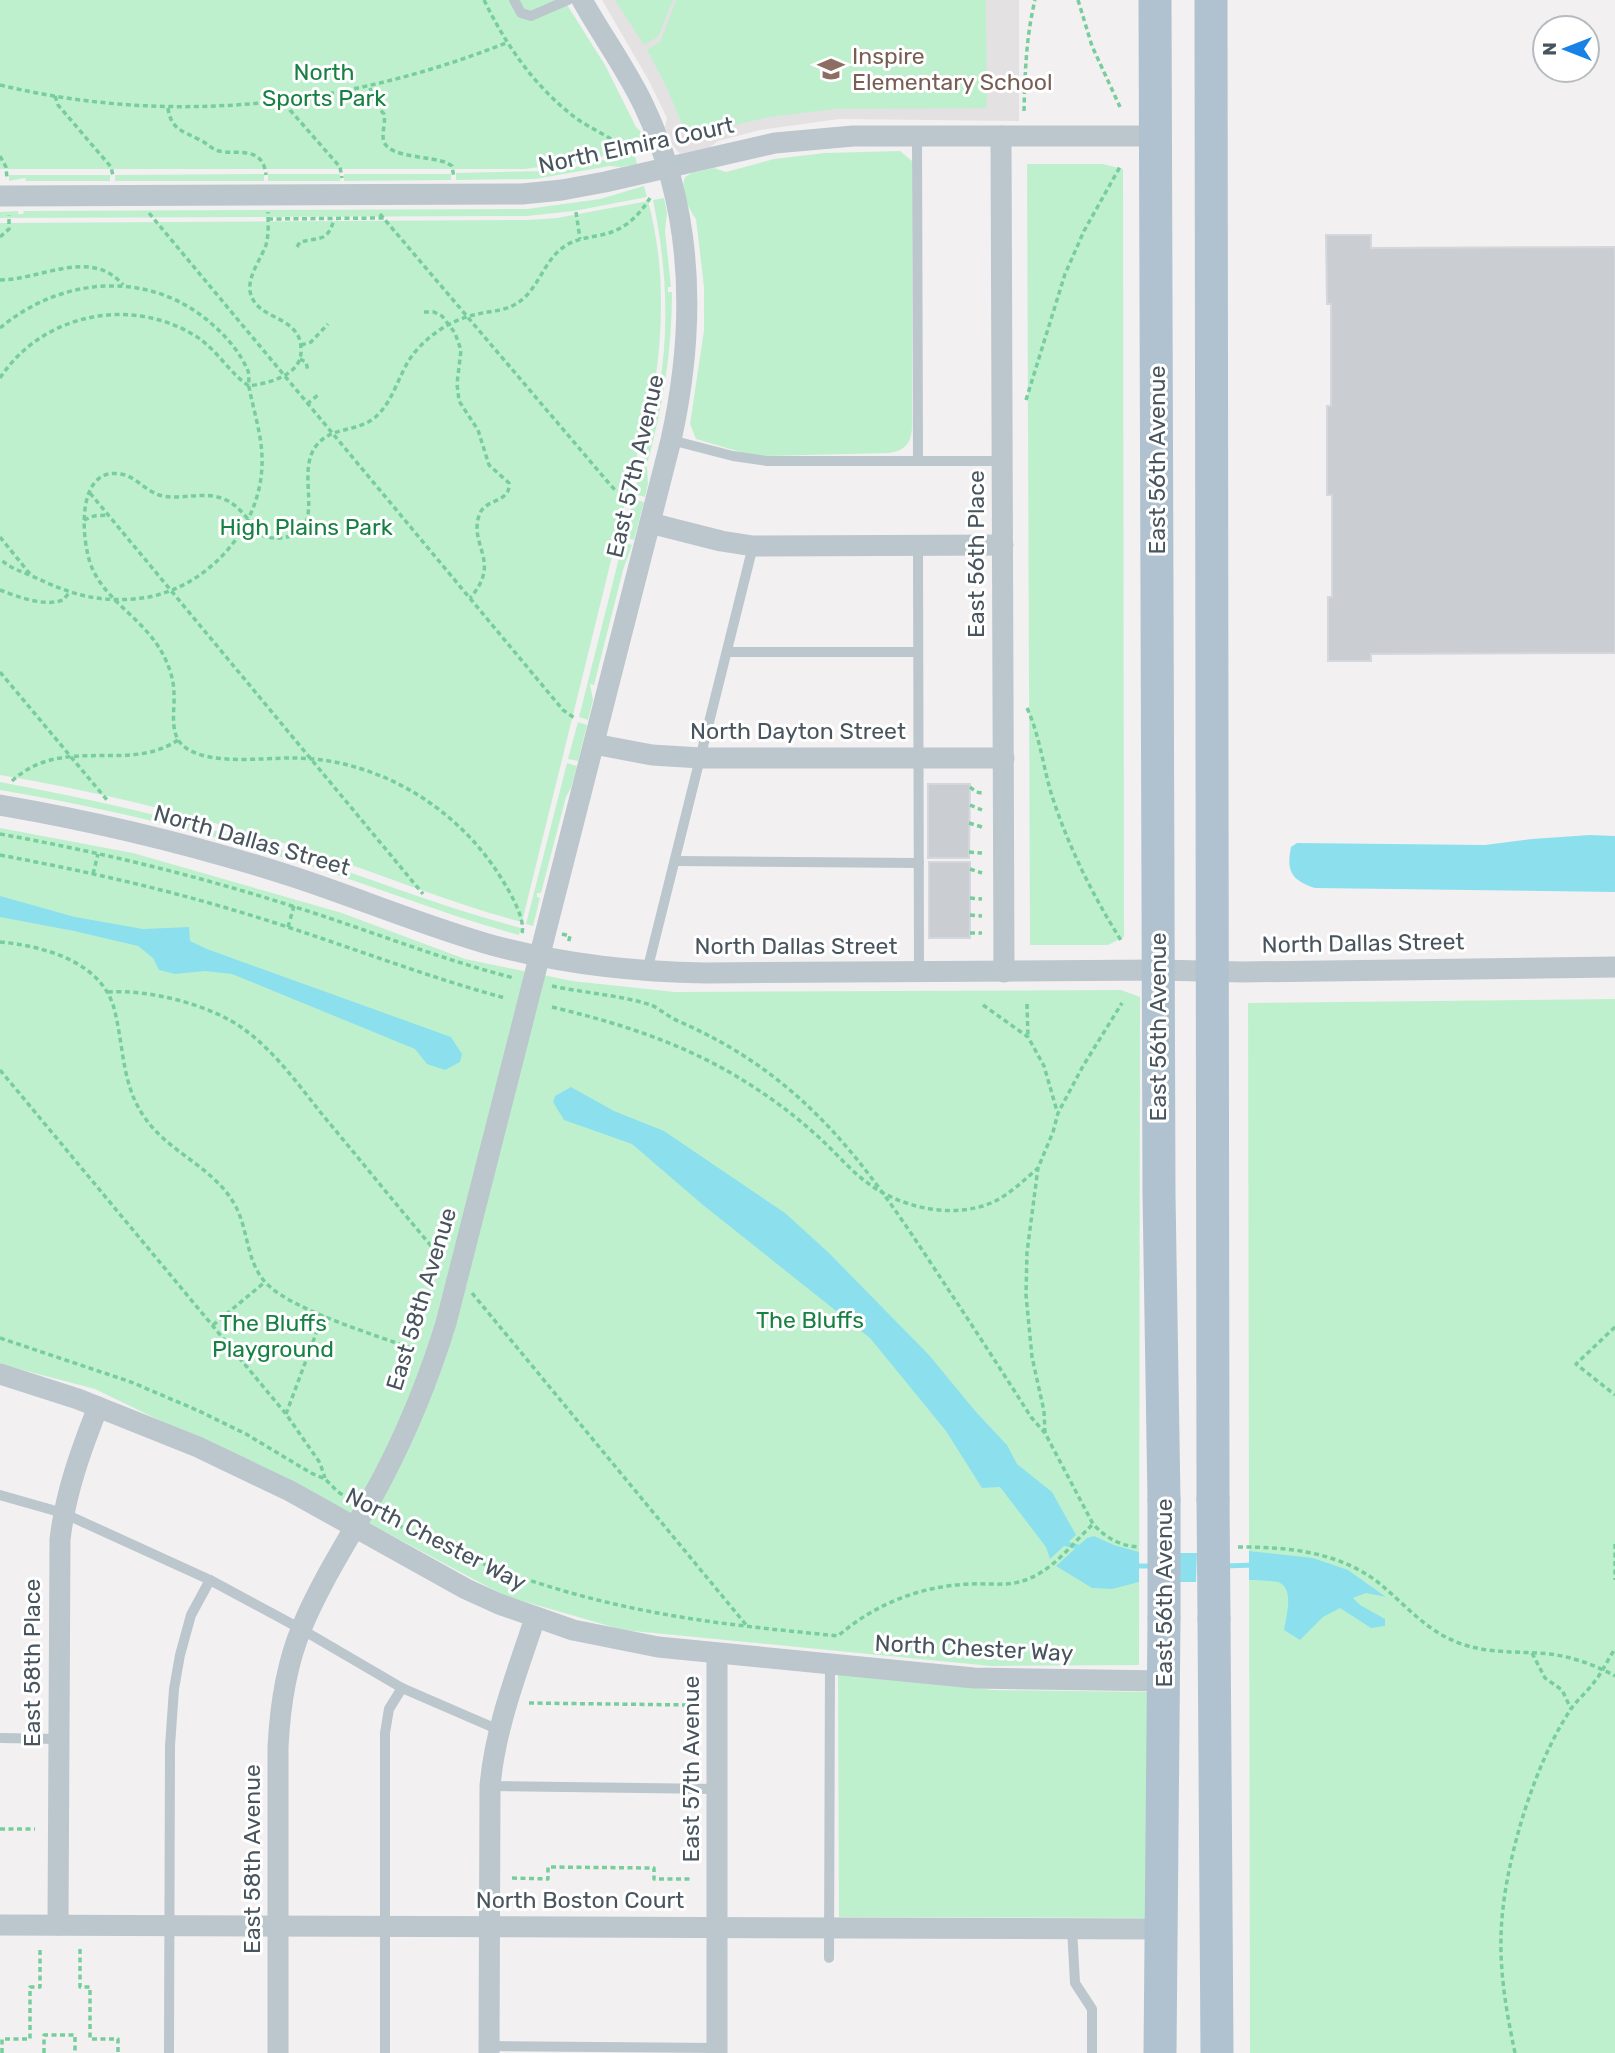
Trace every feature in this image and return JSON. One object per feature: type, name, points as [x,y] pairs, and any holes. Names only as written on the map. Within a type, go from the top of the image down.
[{"type":"main road","name":"East 56th Avenue","points":[[1155,0],[1159,1194],[1164,1500],[1160,2053]]},
{"type":"main road","points":[[1211,0],[1213,1499],[1217,2053]]},
{"type":"street","name":"East 57th Avenue","points":[[540,956],[671,440],[685,365],[688,301],[682,232],[667,168],[653,124],[617,53],[582,0]]},
{"type":"street","name":"North Elmira Court","points":[[5,196],[522,194],[582,187],[800,139],[917,135],[1156,136]]},
{"type":"street","name":"East 56th Place","points":[[1001,136],[1004,972]]},
{"type":"street","points":[[650,523],[753,546],[1003,545]]},
{"type":"street","name":"North Dayton Street","points":[[594,744],[652,755],[701,758],[1004,758]]},
{"type":"street","name":"North Dallas Street","points":[[0,805],[96,824],[207,851],[292,876],[470,938],[540,956],[648,971],[705,974],[1158,970],[1213,972],[1615,967]]},
{"type":"street","name":"East 58th Avenue","points":[[278,2053],[279,1728],[287,1674],[312,1604],[401,1440],[436,1354],[540,956]]},
{"type":"street","name":"North Chester Way","points":[[0,1374],[98,1407],[198,1447],[273,1482],[466,1589],[536,1618],[616,1640],[717,1654],[982,1679],[1164,1681]]},
{"type":"street","name":"East 58th Place","points":[[58,1925],[59,1557],[63,1513],[98,1407]]},
{"type":"street","points":[[489,2050],[492,1760],[499,1730],[536,1618]]},
{"type":"street","name":"East 57th Avenue","points":[[717,1654],[717,2050]]},
{"type":"street","name":"North Boston Court","points":[[0,1925],[1161,1929]]},
{"type":"lane","points":[[514,0],[521,13],[531,16],[568,0]]},
{"type":"lane","points":[[917,135],[918,460]]},
{"type":"lane","points":[[671,440],[760,460],[1002,461]]},
{"type":"lane","points":[[648,971],[729,652],[753,546]]},
{"type":"lane","points":[[918,546],[919,972]]},
{"type":"lane","points":[[729,652],[918,652]]},
{"type":"lane","points":[[677,861],[919,863]]},
{"type":"lane","points":[[0,1495],[63,1513],[210,1580],[402,1688],[499,1730]]},
{"type":"lane","points":[[169,2053],[170,1746],[174,1689],[191,1615],[210,1580]]},
{"type":"lane","points":[[829,1958],[830,1664]]},
{"type":"lane","points":[[385,2053],[385,1733],[389,1709],[402,1688]]},
{"type":"lane","points":[[0,1738],[58,1739]]},
{"type":"lane","points":[[490,1786],[717,1789]]},
{"type":"lane","points":[[1072,1928],[1075,1983],[1092,2009],[1092,2053]]},
{"type":"lane","points":[[489,2050],[717,2050]]},
{"type":"path","points":[[484,0],[506,43],[534,79],[554,100],[627,152]]},
{"type":"path","points":[[1024,111],[1025,68],[1035,0]]},
{"type":"path","points":[[1078,0],[1092,46],[1120,107]]},
{"type":"path","points":[[0,85],[95,102],[168,108],[287,102],[370,87],[428,72],[506,43]]},
{"type":"path","points":[[370,87],[376,105],[384,114],[383,141],[387,147],[399,153],[447,163],[452,166],[454,180]]},
{"type":"path","points":[[55,96],[58,105],[111,167],[113,182]]},
{"type":"path","points":[[287,102],[290,110],[340,167],[342,180]]},
{"type":"path","points":[[168,108],[172,122],[181,132],[218,151],[239,150],[259,160],[266,172],[266,181]]},
{"type":"path","points":[[0,156],[6,167],[5,196],[9,229],[0,237]]},
{"type":"path","points":[[1026,400],[1065,274],[1084,231],[1121,165]]},
{"type":"path","points":[[522,934],[524,926],[517,909],[500,876],[478,846],[453,820],[420,796],[383,777],[349,766],[311,759],[238,759],[206,755],[187,749],[178,740],[174,724],[174,690],[167,662],[150,633],[107,591],[93,570],[86,549],[84,520],[90,493],[98,480],[105,476],[121,474],[162,496],[208,494],[219,497],[239,508],[258,531],[272,538],[291,536],[305,526],[309,507],[309,462],[317,444],[332,433],[364,424],[380,412],[387,404],[414,352],[432,335],[467,316],[501,310],[521,301],[530,293],[550,259],[566,245],[624,227],[639,214],[650,198]]},
{"type":"path","points":[[576,212],[580,239]]},
{"type":"path","points":[[0,378],[17,356],[43,335],[74,321],[118,314],[150,317],[166,322],[195,336],[220,356],[240,380],[249,386],[268,382],[297,366],[301,345],[295,330],[264,310],[253,298],[250,285],[266,245],[268,219],[384,218],[607,481],[615,490],[631,496]]},
{"type":"path","points":[[154,219],[563,710],[576,719]]},
{"type":"path","points":[[297,247],[300,242],[325,237],[334,219]]},
{"type":"path","points":[[0,280],[24,279],[56,269],[79,267],[107,272],[123,285]]},
{"type":"path","points":[[0,328],[26,308],[56,294],[87,286],[123,285],[150,290],[194,309],[220,332],[240,356],[249,374],[249,386],[259,426],[262,468],[257,495],[236,540],[218,560],[190,582],[171,590],[149,597],[116,600],[89,598],[69,593],[13,570],[0,558]]},
{"type":"path","points":[[424,312],[434,312],[450,324],[461,350],[457,384],[459,401],[478,430],[489,465],[505,478],[509,489],[506,495],[484,507],[480,513],[478,528],[485,574],[470,598]]},
{"type":"path","points":[[301,345],[311,342],[328,324]]},
{"type":"path","points":[[300,359],[306,362],[308,371]]},
{"type":"path","points":[[307,404],[318,395]]},
{"type":"path","points":[[90,493],[423,894]]},
{"type":"path","points":[[84,520],[108,515]]},
{"type":"path","points":[[0,537],[31,576]]},
{"type":"path","points":[[0,590],[23,598],[49,602],[63,600],[69,593]]},
{"type":"path","points":[[0,672],[107,800]]},
{"type":"path","points":[[1027,708],[1037,734],[1052,795],[1068,837],[1085,878],[1122,942]]},
{"type":"path","points":[[12,781],[29,768],[71,756],[139,754],[178,740]]},
{"type":"path","points":[[970,788],[982,793]]},
{"type":"path","points":[[970,805],[982,810]]},
{"type":"path","points":[[969,823],[982,827]]},
{"type":"path","points":[[0,834],[98,853],[182,874],[294,906],[511,978],[513,968]]},
{"type":"path","points":[[969,852],[982,853]]},
{"type":"path","points":[[93,874],[98,853]]},
{"type":"path","points":[[0,855],[93,874],[213,904],[441,980],[505,998]]},
{"type":"path","points":[[970,869],[982,873]]},
{"type":"path","points":[[970,898],[982,899]]},
{"type":"path","points":[[288,927],[294,906]]},
{"type":"path","points":[[970,915],[982,916]]},
{"type":"path","points":[[970,933],[982,933]]},
{"type":"path","points":[[568,944],[570,936]]},
{"type":"path","points":[[0,942],[27,946],[62,957],[89,971],[108,992],[117,1018],[128,1084],[138,1107],[160,1137],[201,1167],[229,1194],[241,1217],[253,1262],[265,1282],[289,1300],[413,1349]]},
{"type":"path","points":[[560,977],[557,987],[653,1006],[714,1038],[786,1085],[827,1123],[886,1196],[1031,1417],[1045,1433],[1093,1524],[1119,1544],[1150,1547]]},
{"type":"path","points":[[108,992],[185,1002],[214,1012],[244,1029],[259,1041],[291,1076],[440,1257]]},
{"type":"path","points":[[1045,1433],[1044,1411],[1032,1357],[1026,1296],[1027,1252],[1038,1168],[1058,1113],[1122,1003]]},
{"type":"path","points":[[983,1004],[1028,1037],[1044,1066],[1058,1113]]},
{"type":"path","points":[[1027,1004],[1028,1037]]},
{"type":"path","points":[[552,1007],[639,1031],[722,1068],[800,1120],[860,1177],[886,1196],[950,1211],[977,1208],[1002,1197],[1038,1168]]},
{"type":"path","points":[[0,1070],[286,1414],[320,1463],[325,1479]]},
{"type":"path","points":[[213,1325],[265,1282]]},
{"type":"path","points":[[478,1301],[747,1626]]},
{"type":"path","points":[[286,1414],[323,1315]]},
{"type":"path","points":[[1615,1327],[1576,1364],[1615,1395]]},
{"type":"path","points":[[0,1338],[61,1357],[178,1401],[246,1434],[325,1479],[346,1496]]},
{"type":"path","points":[[386,1519],[467,1557],[567,1592],[665,1615],[838,1636],[873,1611],[914,1593],[959,1584],[1013,1584],[1039,1574],[1093,1524]]},
{"type":"path","points":[[1615,1544],[1615,1580]]},
{"type":"path","points":[[1227,1547],[1299,1550],[1323,1555],[1348,1564],[1374,1579],[1417,1619],[1463,1645],[1499,1653],[1565,1656],[1615,1676]]},
{"type":"path","points":[[1515,2053],[1506,2006],[1501,1936],[1509,1866],[1527,1802],[1549,1750],[1571,1709],[1603,1670],[1615,1649]]},
{"type":"path","points":[[1532,1653],[1545,1678],[1562,1690],[1571,1709]]},
{"type":"path","points":[[529,1703],[691,1704]]},
{"type":"path","points":[[0,1829],[35,1829]]},
{"type":"path","points":[[512,1878],[548,1879],[548,1867],[654,1868],[654,1879],[690,1879]]},
{"type":"path","points":[[2,2053],[2,2039],[30,2039],[30,1987],[40,1987],[40,1949]]},
{"type":"path","points":[[80,1949],[80,1987],[90,1987],[90,2039],[118,2039],[118,2053]]},
{"type":"path","points":[[44,2053],[44,2035],[75,2035],[75,2053]]},
{"type":"shaded area","name":"Inspire Elementary School","points":[[602,0],[1019,0],[1019,121],[839,119],[760,130],[718,141],[709,148],[680,154],[671,143],[665,127],[667,118],[649,81]]},
{"type":"green space","name":"North Sports Park","points":[[0,0],[564,0],[605,65],[647,145],[584,161],[525,169],[0,169]]},
{"type":"green space","points":[[615,0],[673,0],[658,37],[644,45]]},
{"type":"green space","name":"Inspire Elementary School","points":[[676,0],[986,0],[987,108],[835,109],[769,117],[687,136],[647,50],[660,42]]},
{"type":"green space","points":[[900,151],[912,161],[912,424],[908,443],[898,451],[889,453],[768,456],[747,454],[696,439],[690,424],[704,330],[704,287],[696,219],[683,188],[685,177],[714,168],[726,172],[774,159],[825,153]]},
{"type":"green space","points":[[634,152],[637,164],[621,167],[610,166],[535,179],[456,180],[456,173],[546,171],[576,167]]},
{"type":"green space","points":[[1027,164],[1103,164],[1123,169],[1124,937],[1108,945],[1030,945]]},
{"type":"green space","points":[[264,174],[264,181],[115,181],[115,175]]},
{"type":"green space","points":[[268,174],[340,174],[340,181],[268,181]]},
{"type":"green space","points":[[344,174],[451,174],[451,180],[344,181]]},
{"type":"green space","points":[[9,175],[110,175],[110,181],[26,181],[25,178],[9,181]]},
{"type":"green space","points":[[644,186],[647,197],[574,211],[527,216],[0,218],[0,212],[18,211],[18,214],[23,214],[24,211],[527,209],[600,199]]},
{"type":"green space","points":[[664,198],[671,287],[668,287],[668,292],[672,292],[670,335],[666,378],[658,419],[648,461],[645,461],[644,466],[647,467],[648,484],[645,497],[634,494],[654,415],[665,342],[664,271],[653,200]]},
{"type":"green space","name":"High Plains Park","points":[[648,201],[657,246],[661,291],[655,382],[522,922],[238,829],[120,799],[0,775],[0,223],[527,220],[557,218]]},
{"type":"green space","points":[[633,499],[644,502],[634,540],[624,537]]},
{"type":"green space","points":[[623,542],[632,545],[623,570],[594,685],[590,684],[593,700],[588,720],[579,717]]},
{"type":"green space","points":[[578,722],[587,725],[578,761],[568,759]]},
{"type":"green space","points":[[567,763],[577,766],[566,797],[541,893],[537,893],[540,898],[533,926],[526,924]]},
{"type":"green space","points":[[0,782],[77,797],[229,834],[521,928],[519,935],[227,840],[76,804],[0,790]]},
{"type":"green space","name":"The Bluffs","points":[[0,828],[133,853],[342,913],[465,959],[572,981],[675,992],[1121,990],[1140,997],[1139,1665],[991,1666],[623,1630],[505,1596],[350,1513],[95,1389],[0,1364]]},
{"type":"green space","points":[[1615,999],[1615,2053],[1250,2053],[1248,1003]]},
{"type":"green space","points":[[838,1673],[993,1690],[1152,1692],[1147,1918],[839,1917]]},
{"type":"water","points":[[1590,835],[1615,836],[1615,892],[1315,888],[1296,878],[1289,863],[1291,847],[1297,843],[1485,845]]},
{"type":"water","points":[[0,896],[75,917],[143,929],[189,927],[190,941],[207,949],[451,1037],[462,1054],[460,1062],[445,1070],[427,1064],[415,1049],[232,974],[205,971],[175,974],[159,970],[153,958],[138,946],[0,917]]},
{"type":"water","points":[[571,1087],[614,1111],[664,1131],[785,1213],[828,1252],[929,1355],[1007,1445],[1017,1464],[1052,1492],[1076,1535],[1050,1559],[1046,1547],[1000,1487],[982,1488],[946,1431],[870,1338],[703,1205],[632,1144],[564,1120],[553,1102],[555,1096]]},
{"type":"water","points":[[1094,1536],[1139,1552],[1139,1582],[1112,1589],[1092,1588],[1056,1566],[1087,1538]]},
{"type":"water","points":[[1249,1551],[1313,1558],[1348,1570],[1386,1597],[1366,1593],[1353,1598],[1385,1619],[1385,1626],[1371,1628],[1340,1608],[1323,1617],[1300,1640],[1284,1630],[1288,1596],[1283,1585],[1275,1581],[1249,1580]]},
{"type":"water","points":[[1180,1553],[1197,1553],[1196,1582],[1180,1582]]},
{"type":"building","points":[[1326,235],[1371,235],[1371,248],[1615,247],[1615,653],[1371,654],[1371,661],[1328,661],[1328,597],[1332,597],[1332,495],[1327,495],[1327,406],[1331,406],[1331,304],[1327,304]]},
{"type":"building","points":[[928,784],[970,784],[969,858],[928,858]]},
{"type":"building","points":[[929,862],[970,862],[970,938],[929,938]]},
{"type":"waterway","points":[[1060,1542],[1081,1548]]},
{"type":"waterway","points":[[1224,1566],[1256,1565]]},
{"type":"waterway","points":[[1133,1566],[1155,1566]]},
{"type":"place","name":"Inspire Elementary School","points":[[831,69]]},
{"type":"park label","name":"The Bluffs Playground","points":[[273,1336]]}]
